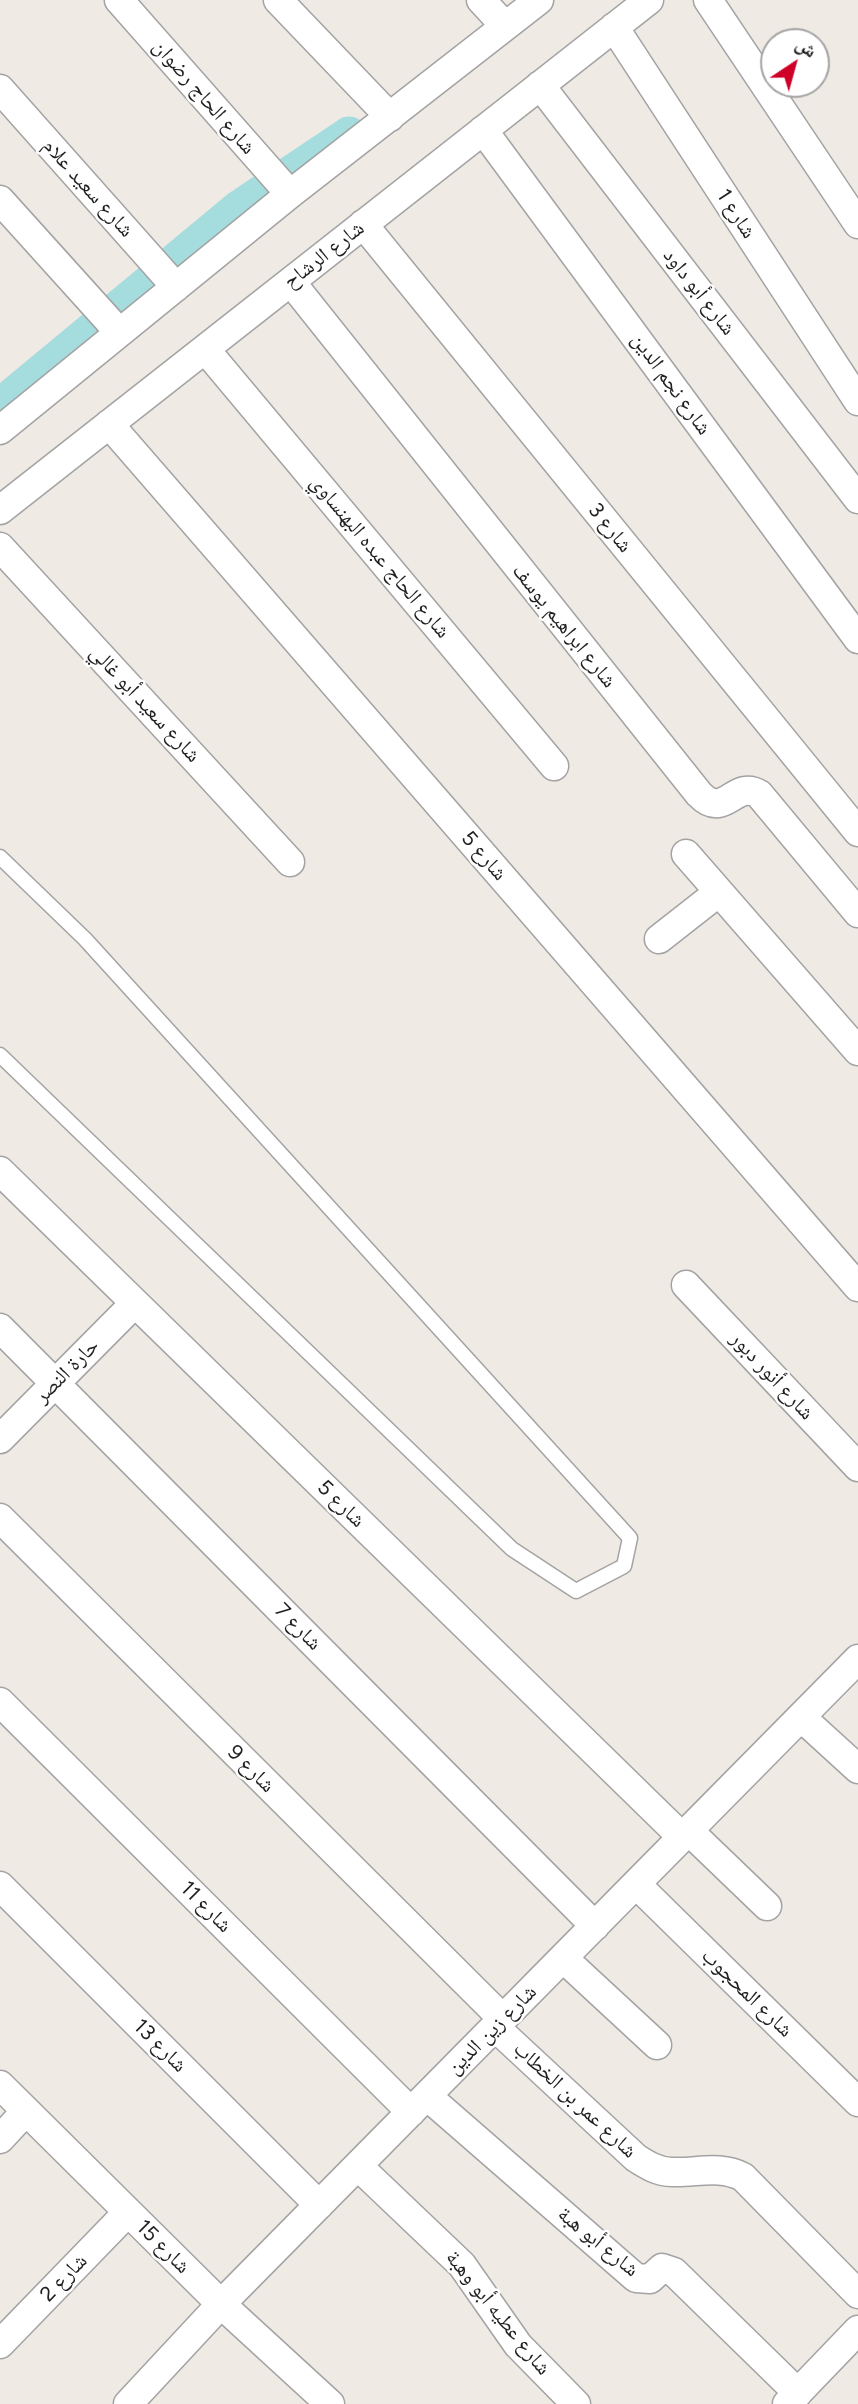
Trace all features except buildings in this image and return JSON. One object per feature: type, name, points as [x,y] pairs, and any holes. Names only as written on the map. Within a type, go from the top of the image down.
[{"type":"street","name":"شارع الحاج رضوان","points":[[119,0],[290,194]]},
{"type":"street","points":[[278,0],[390,117]]},
{"type":"street","points":[[481,0],[505,26]]},
{"type":"street","points":[[1,429],[290,194],[539,0]]},
{"type":"street","name":"شارع الرشاح","points":[[0,510],[649,0]]},
{"type":"street","points":[[708,0],[858,224]]},
{"type":"street","name":"شارع 1","points":[[614,27],[858,401]]},
{"type":"street","name":"شارع أبو داود","points":[[540,85],[858,499]]},
{"type":"street","name":"شارع سعيد علام","points":[[0,89],[176,287]]},
{"type":"street","name":"شارع نجم الدين","points":[[483,130],[858,639]]},
{"type":"street","points":[[0,200],[119,332]]},
{"type":"street","name":"شارع 3","points":[[363,224],[858,832]]},
{"type":"street","name":"شارع ابراهيم يوسف","points":[[291,282],[699,794],[709,803],[716,804],[723,803],[743,790],[759,794],[858,914]]},
{"type":"street","name":"شارع الحاج عبده البهنساوي","points":[[205,349],[554,766]]},
{"type":"street","name":"شارع 5","points":[[109,425],[858,1287]]},
{"type":"street","name":"شارع سعيد أبو غالي","points":[[0,547],[290,862]]},
{"type":"street","points":[[686,854],[858,1051]]},
{"type":"street","points":[[659,939],[719,892]]},
{"type":"street","name":"شارع 5","points":[[0,1171],[686,1834],[767,1906]]},
{"type":"street","name":"شارع أنور دبور","points":[[686,1285],[858,1467]]},
{"type":"street","name":"حارة النصر","points":[[0,1439],[135,1303]]},
{"type":"street","name":"شارع 7","points":[[0,1328],[595,1926]]},
{"type":"street","name":"شارع 9","points":[[0,1518],[499,2023]]},
{"type":"street","name":"شارع زين الدين","points":[[128,2404],[221,2304],[858,1659]]},
{"type":"street","name":"شارع 11","points":[[0,1702],[419,2104]]},
{"type":"street","points":[[801,1717],[858,1769]]},
{"type":"street","name":"شارع المحجوب","points":[[636,1884],[858,2102]]},
{"type":"street","name":"شارع 13","points":[[0,1886],[319,2205]]},
{"type":"street","points":[[564,1958],[657,2045]]},
{"type":"street","name":"شارع عمر بن الخطاب","points":[[499,2023],[636,2158],[652,2168],[669,2172],[716,2169],[730,2171],[743,2178],[858,2294]]},
{"type":"street","name":"شارع 15","points":[[0,2085],[221,2304],[330,2404]]},
{"type":"street","name":"شارع أبو هبة","points":[[419,2104],[636,2278],[650,2278],[662,2268],[674,2272],[792,2399]]},
{"type":"street","points":[[0,2139],[26,2111]]},
{"type":"street","name":"شارع عطيه أبو وهبة","points":[[358,2166],[463,2265],[518,2345],[576,2404]]},
{"type":"street","name":"شارع 2","points":[[0,2344],[128,2212]]},
{"type":"street","points":[[792,2399],[858,2330]]},
{"type":"lane","points":[[0,857],[85,939],[630,1538],[624,1566],[576,1591],[512,1549],[0,1055]]},
{"type":"waterway","points":[[0,407],[240,208],[349,135]]}]
